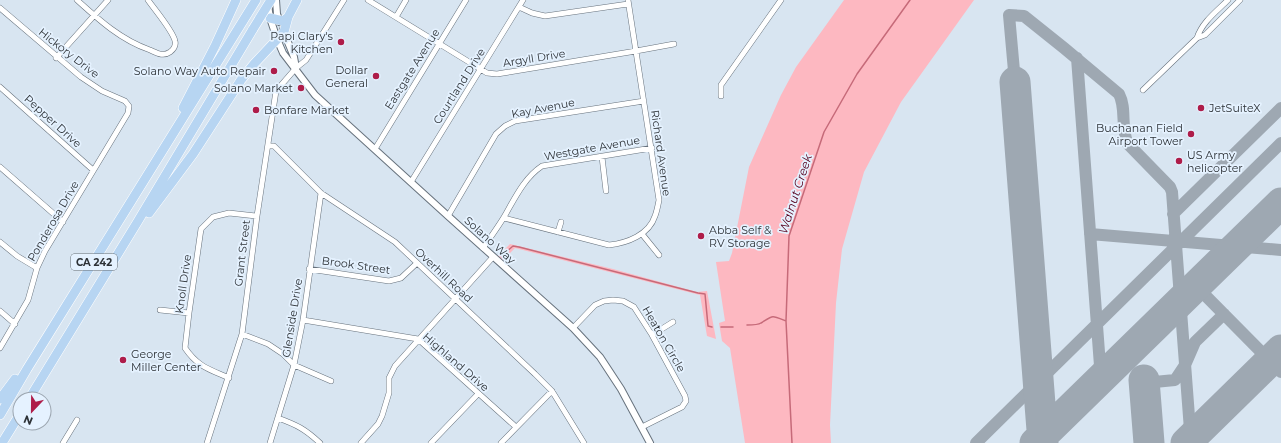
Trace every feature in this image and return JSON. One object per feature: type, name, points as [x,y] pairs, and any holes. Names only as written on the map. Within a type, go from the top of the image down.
[{"type":"highway","points":[[160,155],[167,133],[193,90],[236,0]]},
{"type":"highway","name":"CA 242","points":[[0,415],[256,0]]},
{"type":"highway","name":"CA 242","points":[[34,391],[271,0]]},
{"type":"highway","points":[[138,221],[146,218],[193,154],[241,80],[276,39],[284,32],[284,19],[297,0]]},
{"type":"highway","points":[[270,18],[284,19]]},
{"type":"highway","points":[[0,399],[17,377],[27,369]]},
{"type":"highway","points":[[2,443],[12,426]]},
{"type":"highway","points":[[7,443],[12,426]]},
{"type":"street","points":[[77,0],[113,31],[136,45],[162,55],[170,52],[174,48],[175,42],[172,34],[148,0]]},
{"type":"street","points":[[56,58],[108,0]]},
{"type":"street","points":[[267,0],[276,39],[288,61],[296,68]]},
{"type":"street","points":[[276,0],[277,14],[284,19]]},
{"type":"street","name":"Grant Street","points":[[207,443],[242,334],[257,216],[276,91],[296,68],[306,60],[344,0]]},
{"type":"street","name":"Argyll Drive","points":[[368,0],[487,73],[497,74],[674,44]]},
{"type":"street","points":[[396,17],[406,0]]},
{"type":"street","name":"Eastgate Avenue","points":[[374,149],[466,0]]},
{"type":"street","name":"Courtland Drive","points":[[411,182],[523,0]]},
{"type":"street","points":[[721,96],[721,86],[724,81],[781,0]]},
{"type":"street","points":[[1197,38],[1199,30],[1228,0]]},
{"type":"street","points":[[1143,90],[1197,38],[1205,35],[1240,0]]},
{"type":"street","points":[[519,7],[532,13],[546,16],[628,2]]},
{"type":"street","name":"Richard Avenue","points":[[504,218],[609,245],[624,243],[642,234],[651,224],[655,216],[659,200],[628,2]]},
{"type":"street","name":"Hickory Drive","points":[[0,8],[56,58],[81,77],[102,91],[125,101],[129,106]]},
{"type":"street","points":[[284,32],[294,58],[296,68]]},
{"type":"street","name":"Solano Way","points":[[296,68],[315,95],[573,328],[600,357],[622,389],[650,443]]},
{"type":"street","name":"Pepper Drive","points":[[0,87],[93,170]]},
{"type":"street","name":"Kay Avenue","points":[[448,216],[496,134],[505,126],[515,121],[644,101]]},
{"type":"street","name":"Ponderosa Drive","points":[[0,348],[28,300],[37,268],[93,170],[128,113],[129,106]]},
{"type":"street","name":"Overhill Road","points":[[268,146],[274,146],[321,193],[394,242],[455,298],[552,391],[583,442]]},
{"type":"street","name":"Westgate Avenue","points":[[483,248],[504,218],[526,180],[542,166],[652,148]]},
{"type":"street","points":[[602,157],[606,191]]},
{"type":"street","points":[[0,167],[63,222]]},
{"type":"street","name":"Glenside Drive","points":[[270,443],[294,365],[303,320],[321,193]]},
{"type":"street","name":"Knoll Drive","points":[[229,378],[203,367],[193,359],[185,348],[201,229],[213,217],[229,213],[257,216]]},
{"type":"street","points":[[558,232],[561,222]]},
{"type":"street","points":[[642,234],[659,255]]},
{"type":"street","points":[[0,242],[17,256],[37,268]]},
{"type":"street","points":[[361,443],[378,424],[382,416],[389,394],[389,378],[395,366],[493,257]]},
{"type":"street","name":"Brook Street","points":[[310,269],[389,281],[402,278],[417,263]]},
{"type":"street","name":"Heaton Circle","points":[[573,328],[595,305],[604,301],[623,301],[634,307],[652,335],[685,396],[686,401],[682,407],[642,427]]},
{"type":"street","points":[[160,310],[189,314]]},
{"type":"street","points":[[0,311],[15,324]]},
{"type":"street","name":"Highland Drive","points":[[303,320],[418,339],[516,427]]},
{"type":"street","points":[[652,335],[674,322]]},
{"type":"street","points":[[242,334],[268,344],[284,354],[294,365],[331,380]]},
{"type":"street","points":[[501,443],[552,391]]},
{"type":"street","points":[[431,443],[478,394]]},
{"type":"street","points":[[278,418],[294,424],[308,432],[320,443]]},
{"type":"street","points":[[63,443],[77,420]]},
{"type":"shaded area","points":[[844,0],[974,0],[901,102],[864,172],[842,249],[836,303],[830,425],[831,443],[745,443],[730,348],[722,341],[719,323],[725,321],[716,262],[729,261],[732,253],[749,167],[781,95],[796,67]]},
{"type":"shaded area","points":[[510,244],[613,269],[697,292],[707,291],[716,339],[707,336],[700,295],[515,248],[500,263],[495,259]]},
{"type":"waterway","name":"Walnut Creek","points":[[792,443],[786,321],[789,236],[824,132],[857,74],[910,0]]},
{"type":"waterway","points":[[505,253],[513,246],[519,247],[705,294],[708,326],[712,327]]},
{"type":"waterway","points":[[747,325],[758,324],[768,318],[773,317],[786,321]]},
{"type":"waterway","points":[[721,327],[733,327]]},
{"type":"taxiway","points":[[1015,82],[1009,15],[1024,16],[1119,94],[1123,106],[1124,132],[1128,144],[1170,187],[1172,192],[1191,443]]},
{"type":"taxiway","points":[[1077,58],[1101,379]]},
{"type":"taxiway","points":[[1173,214],[1281,108]]},
{"type":"taxiway","points":[[976,443],[1281,143]]},
{"type":"taxiway","points":[[1090,234],[1281,250]]},
{"type":"taxiway","points":[[1196,286],[1281,372]]},
{"type":"taxiway","points":[[1144,383],[1175,380],[1185,365],[1195,342],[1224,314]]},
{"type":"runway","points":[[1015,82],[1043,443]]},
{"type":"runway","points":[[1035,443],[1281,203]]},
{"type":"runway","points":[[1186,443],[1281,350]]},
{"type":"runway","points":[[1144,380],[1149,443]]},
{"type":"place","name":"Papi Clary's Kitchen","points":[[341,42]]},
{"type":"place","name":"Solano Way Auto Repair","points":[[274,71]]},
{"type":"place","name":"Dollar General","points":[[376,76]]},
{"type":"place","name":"Solano Market","points":[[301,88]]},
{"type":"place","name":"JetSuiteX","points":[[1201,108]]},
{"type":"place","name":"Bonfare Market","points":[[256,110]]},
{"type":"place","name":"Buchanan Field Airport Tower","points":[[1191,134]]},
{"type":"place","name":"US Army helicopter","points":[[1179,161]]},
{"type":"place","name":"Abba Self & RV Storage","points":[[701,236]]},
{"type":"place","name":"George Miller Center","points":[[123,360]]}]
